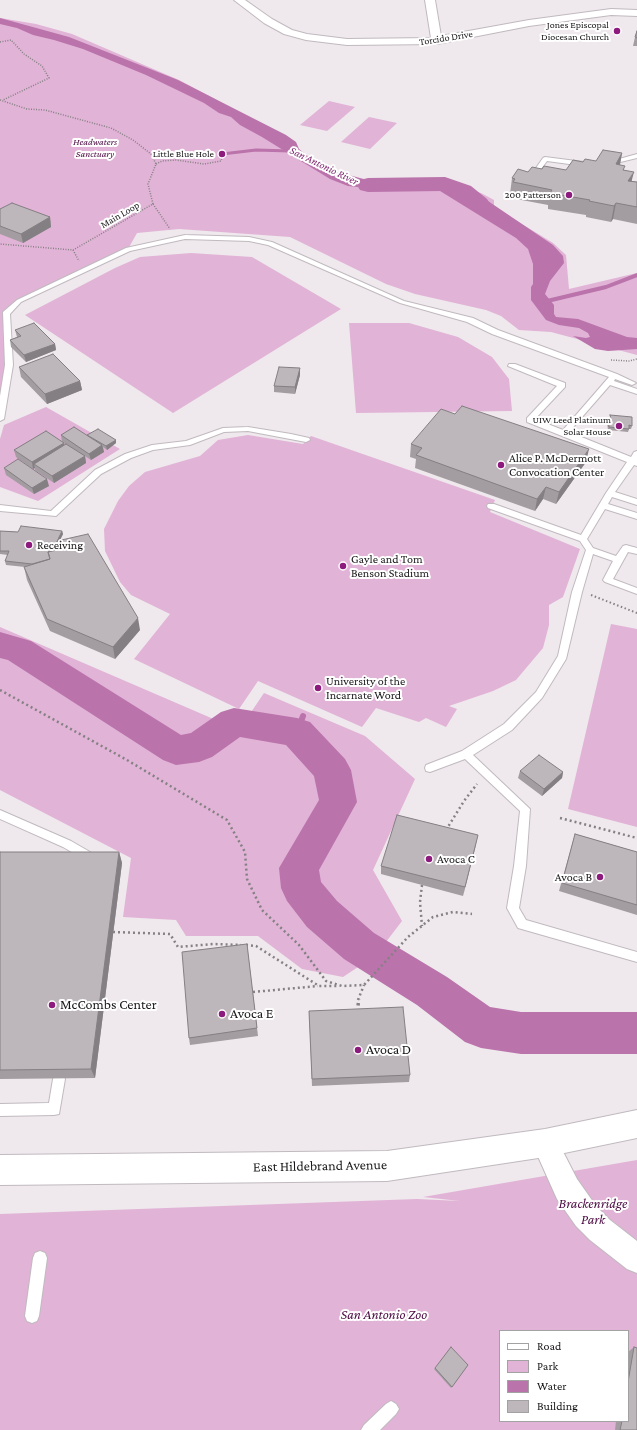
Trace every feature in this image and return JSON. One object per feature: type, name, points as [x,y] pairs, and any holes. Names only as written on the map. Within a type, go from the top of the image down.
[{"type":"main road","name":"East Hildebrand Avenue","points":[[0,1170],[387,1166],[546,1143],[625,1127]]},
{"type":"street","name":"Torcido Drive","points":[[240,0],[276,26],[306,37],[347,42],[408,43],[437,41],[528,22],[611,12],[637,14]]},
{"type":"street","points":[[430,0],[437,41]]},
{"type":"street","points":[[546,1143],[567,1189],[586,1216],[600,1230],[637,1259]]},
{"type":"lane","points":[[602,163],[637,156]]},
{"type":"lane","points":[[533,176],[545,159],[578,164],[594,164]]},
{"type":"lane","points":[[0,419],[9,365],[6,314],[19,301],[128,249],[186,237],[250,239],[270,243],[402,302],[470,320],[494,332],[611,379],[637,392]]},
{"type":"lane","points":[[512,366],[562,385],[530,420],[635,459],[610,493],[583,539]]},
{"type":"lane","points":[[611,379],[632,383]]},
{"type":"lane","points":[[564,433],[611,379]]},
{"type":"lane","points":[[0,508],[52,514],[98,472],[128,456],[152,448],[187,443],[223,430],[248,429],[292,436],[306,440]]},
{"type":"lane","points":[[610,493],[637,502]]},
{"type":"lane","points":[[603,505],[637,516]]},
{"type":"lane","points":[[491,506],[583,539],[590,550],[618,560]]},
{"type":"lane","points":[[637,551],[626,548],[608,580],[637,591]]},
{"type":"lane","points":[[430,768],[466,754],[508,727],[539,695],[563,656],[577,592],[590,550]]},
{"type":"lane","points":[[466,754],[525,809],[520,866],[513,908],[522,924],[637,957]]},
{"type":"lane","points":[[0,814],[67,844],[86,855],[89,863]]},
{"type":"lane","points":[[0,1110],[54,1109],[59,1079]]},
{"type":"lane","points":[[32,1316],[40,1258]]},
{"type":"lane","points":[[369,1430],[391,1409]]},
{"type":"path","points":[[0,42],[11,40],[24,54],[42,66],[49,78],[1,100]]},
{"type":"path","points":[[1,100],[27,109],[45,110],[110,128],[133,140],[151,154],[156,164],[162,161],[176,160],[204,164],[221,161],[223,155]]},
{"type":"path","name":"Main Loop","points":[[0,244],[73,250],[153,204],[148,184],[156,164]]},
{"type":"path","points":[[153,204],[173,234],[186,237]]},
{"type":"path","points":[[577,592],[587,594],[637,612]]},
{"type":"path","points":[[0,690],[127,760],[226,820],[245,852],[247,879],[262,910],[299,945],[319,973],[326,980],[342,986]]},
{"type":"path","points":[[442,836],[464,801],[478,783],[488,776]]},
{"type":"path","points":[[560,818],[637,838]]},
{"type":"path","points":[[422,885],[420,902],[422,926]]},
{"type":"path","points":[[356,1016],[359,996],[364,985],[408,937],[433,918],[454,912],[472,914]]},
{"type":"path","points":[[113,932],[170,934],[178,947],[214,944],[256,946],[319,986]]},
{"type":"path","points":[[253,992],[319,986],[364,985]]},
{"type":"green space","name":"Headwaters Sanctuary","points":[[0,18],[36,24],[72,34],[179,80],[215,99],[295,149],[347,177],[374,187],[396,190],[460,187],[481,193],[494,200],[494,207],[553,243],[566,255],[569,289],[637,273],[637,355],[551,332],[519,330],[501,316],[486,310],[415,294],[386,284],[290,237],[179,229],[137,233],[128,249],[19,301],[7,314],[9,365],[0,419]]},
{"type":"green space","points":[[329,101],[355,107],[327,131],[300,125]]},
{"type":"green space","points":[[369,117],[397,123],[370,149],[341,142]]},
{"type":"green space","points":[[191,253],[252,257],[341,309],[173,413],[25,315],[115,268],[140,257]]},
{"type":"green space","points":[[349,323],[409,323],[458,337],[492,357],[509,379],[512,411],[356,413]]},
{"type":"green space","points":[[46,407],[120,449],[38,501],[0,487],[0,439],[4,425]]},
{"type":"green space","name":"Gayle and Tom Benson Stadium","points":[[248,435],[303,444],[311,436],[495,500],[490,512],[580,549],[563,597],[549,605],[549,625],[543,648],[516,680],[493,691],[449,706],[457,709],[446,727],[426,718],[419,722],[376,708],[362,727],[258,681],[239,709],[134,659],[170,614],[131,595],[120,582],[105,551],[104,529],[118,501],[129,486],[145,472],[200,456],[218,440]]},
{"type":"green space","points":[[611,624],[637,629],[637,827],[568,809]]},
{"type":"green space","points":[[0,627],[239,730],[264,693],[365,736],[415,779],[373,870],[402,921],[376,955],[343,977],[302,969],[258,936],[186,936],[176,920],[123,917],[131,858],[0,790]]},
{"type":"green space","name":"San Antonio Zoo","points":[[637,1160],[637,1430],[0,1430],[0,1214],[417,1199],[460,1201],[423,1197]]},
{"type":"water","points":[[0,18],[69,37],[178,80],[286,135],[296,142],[299,149],[311,159],[334,171],[371,181],[427,181],[413,187],[367,188],[348,186],[330,179],[240,125],[231,117],[219,113],[204,103],[146,75],[83,49],[0,24]]},
{"type":"water","points":[[444,180],[450,180],[488,201],[553,245],[563,256],[564,263],[550,281],[545,294],[554,305],[554,314],[556,317],[578,319],[627,337],[637,338],[637,349],[608,351],[595,349],[573,336],[586,338],[590,337],[588,333],[579,328],[559,325],[546,320],[531,300],[533,264],[528,249],[516,238],[432,186]]},
{"type":"building","points":[[603,150],[622,153],[616,164],[625,166],[623,170],[634,172],[628,181],[637,182],[637,207],[616,203],[614,206],[589,201],[590,200],[550,193],[552,190],[513,182],[515,179],[512,178],[518,169],[528,172],[532,167],[542,169],[544,166],[566,170],[573,160],[583,162],[585,159],[596,161]]},
{"type":"building","points":[[12,203],[50,217],[21,234],[0,226],[0,209]]},
{"type":"building","points":[[34,323],[55,344],[24,355],[10,340],[21,336],[15,330]]},
{"type":"building","points":[[53,354],[80,381],[45,394],[19,367]]},
{"type":"building","points":[[279,367],[300,368],[295,387],[274,386]]},
{"type":"building","name":"Alice P. McDermott Convocation Center","points":[[462,406],[589,449],[559,492],[546,487],[537,499],[416,455],[422,448],[411,444],[441,409],[455,414]]},
{"type":"building","name":"UIW Leed Platinum Solar House","points":[[610,415],[632,417],[632,426],[629,425],[629,429],[609,427],[608,419],[611,419]]},
{"type":"building","points":[[74,427],[102,445],[89,454],[61,435]]},
{"type":"building","points":[[98,429],[116,440],[106,446],[87,435]]},
{"type":"building","points":[[46,431],[64,443],[32,462],[14,450]]},
{"type":"building","points":[[66,444],[85,456],[52,476],[34,464]]},
{"type":"building","points":[[18,459],[47,479],[32,488],[4,468]]},
{"type":"building","name":"Receiving","points":[[21,526],[62,531],[53,550],[48,552],[50,559],[32,564],[5,561],[9,551],[0,551],[0,531],[18,532]]},
{"type":"building","points":[[88,534],[138,618],[113,647],[47,619],[24,567],[50,559],[48,552],[61,549],[57,541]]},
{"type":"building","points":[[539,755],[563,772],[544,789],[520,771]]},
{"type":"building","name":"Avoca C","points":[[397,815],[478,835],[465,887],[381,866]]},
{"type":"building","name":"Avoca B","points":[[575,834],[637,852],[637,905],[562,883]]},
{"type":"building","name":"McCombs Center","points":[[0,852],[119,852],[91,1069],[0,1070]]},
{"type":"building","name":"Avoca E","points":[[247,944],[257,1028],[189,1038],[182,952]]},
{"type":"building","name":"Avoca D","points":[[403,1007],[410,1075],[312,1079],[309,1011]]},
{"type":"building","points":[[451,1347],[468,1365],[452,1387],[435,1368]]},
{"type":"building","points":[[634,1347],[637,1348],[637,1430],[620,1430],[622,1422],[629,1422],[629,1376]]},
{"type":"waterway","points":[[222,154],[256,150],[290,151]]},
{"type":"waterway","name":"San Antonio River","points":[[368,185],[445,184],[463,191],[479,204]]},
{"type":"waterway","points":[[543,302],[606,287],[637,275]]},
{"type":"waterway","points":[[0,645],[19,650],[176,750],[199,747],[234,722],[297,732],[332,770],[338,802],[299,868],[301,888],[322,914],[359,946],[432,991],[481,1027],[521,1033],[637,1033]]},
{"type":"waterway","points":[[297,732],[303,716]]},
{"type":"place","name":"Jones Episcopal Diocesan Church","points":[[617,31]]},
{"type":"place","name":"Little Blue Hole","points":[[222,154]]},
{"type":"place","name":"200 Patterson","points":[[569,195]]},
{"type":"place","name":"UIW Leed Platinum Solar House","points":[[619,426]]},
{"type":"place","name":"Alice P. McDermott Convocation Center","points":[[501,465]]},
{"type":"place","name":"Receiving","points":[[29,545]]},
{"type":"place","name":"Gayle and Tom Benson Stadium","points":[[343,566]]},
{"type":"place","name":"University of the Incarnate Word","points":[[318,688]]},
{"type":"place","name":"Avoca C","points":[[429,859]]},
{"type":"place","name":"Avoca B","points":[[600,877]]},
{"type":"place","name":"McCombs Center","points":[[52,1005]]},
{"type":"place","name":"Avoca E","points":[[222,1014]]},
{"type":"place","name":"Avoca D","points":[[358,1050]]},
{"type":"park label","name":"Brackenridge Park","points":[[593,1212]]}]
